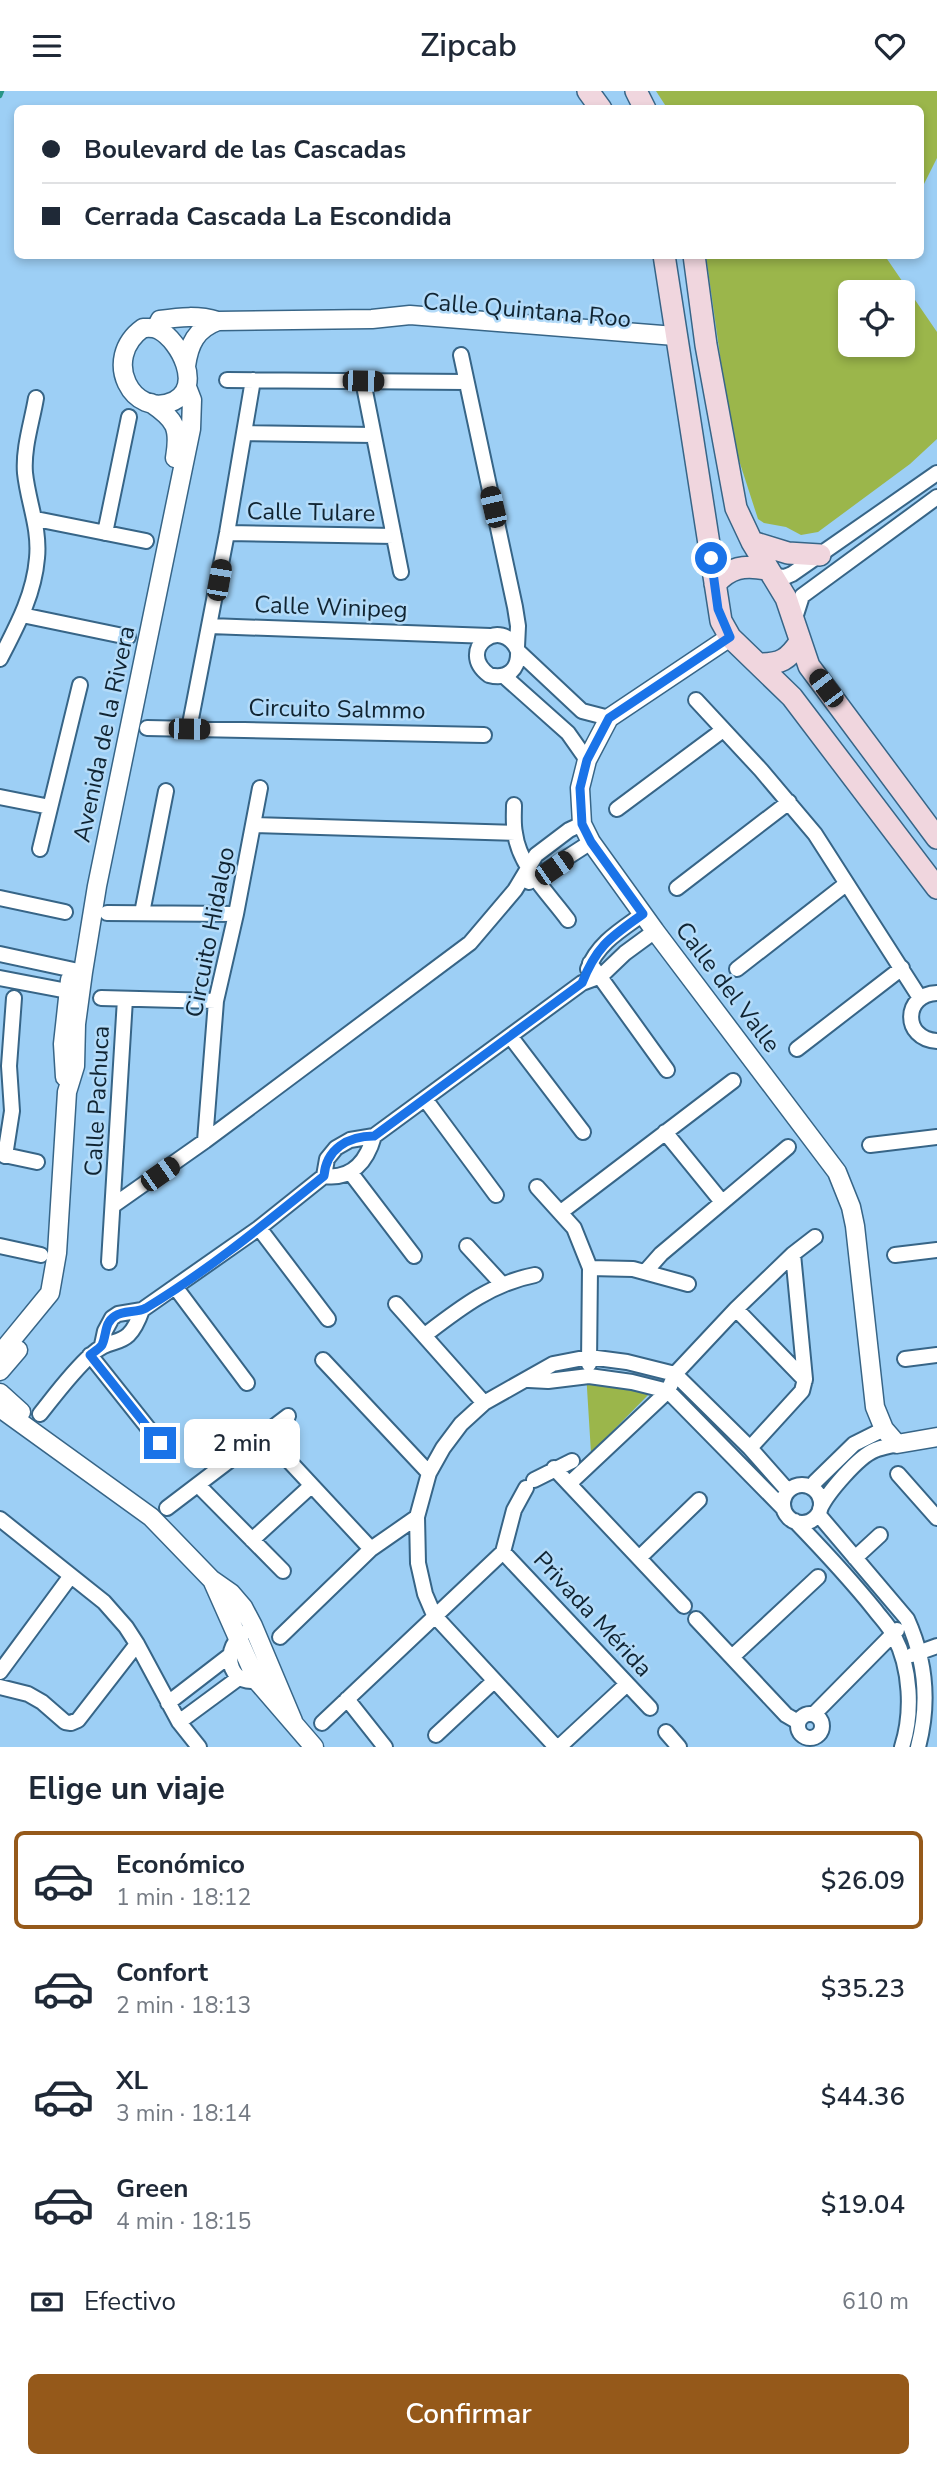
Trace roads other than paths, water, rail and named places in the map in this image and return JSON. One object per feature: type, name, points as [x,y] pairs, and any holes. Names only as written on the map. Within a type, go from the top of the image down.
[{"type":"main road","points":[[665,259],[722,621],[730,637],[792,697],[937,888]]},
{"type":"main road","points":[[695,259],[706,345],[736,508],[752,542],[786,598],[809,666],[937,838]]},
{"type":"main road","points":[[752,542],[788,552],[820,555]]},
{"type":"main road","points":[[715,584],[724,573],[735,568],[750,566],[770,572]]},
{"type":"main road","points":[[760,664],[786,661],[797,633]]},
{"type":"street","name":"Calle Quintana Roo","points":[[156,328],[160,320],[197,316],[218,321],[372,319],[410,315],[676,342]]},
{"type":"street","points":[[186,366],[174,343],[156,328],[143,328],[126,344],[121,368],[130,390],[151,403],[173,401],[183,395],[187,387],[186,366],[192,341],[207,325],[218,321]]},
{"type":"street","points":[[451,634],[477,657],[482,671],[489,675],[504,676],[513,671],[519,661],[515,607],[461,355]]},
{"type":"street","points":[[227,380],[466,382]]},
{"type":"street","points":[[189,729],[253,380]]},
{"type":"street","points":[[363,381],[401,572]]},
{"type":"street","name":"Avenida de la Rivera","points":[[0,1355],[50,1293],[49,1254],[67,1093],[63,1044],[92,885],[166,530],[191,429],[192,400],[187,387]]},
{"type":"street","points":[[0,659],[22,615],[36,565],[36,519],[25,473],[36,398]]},
{"type":"street","name":"Avenida de la Rivera","points":[[151,403],[167,414],[178,437],[166,530]]},
{"type":"street","points":[[105,533],[129,417]]},
{"type":"street","points":[[245,433],[373,435]]},
{"type":"street","points":[[770,572],[785,577],[937,473]]},
{"type":"street","points":[[797,633],[798,603],[802,596],[937,497]]},
{"type":"street","points":[[36,519],[146,541]]},
{"type":"street","name":"Calle Tulare","points":[[227,533],[394,536]]},
{"type":"street","points":[[477,657],[480,645],[492,636],[515,607]]},
{"type":"street","points":[[22,615],[128,638]]},
{"type":"street","name":"Calle Winipeg","points":[[210,626],[492,636]]},
{"type":"street","points":[[492,636],[504,636],[582,711],[609,718]]},
{"type":"street","name":"Calle del Valle","points":[[730,637],[609,718],[587,760],[580,788],[582,824],[591,842],[655,931],[837,1172],[845,1188],[855,1226],[875,1407],[884,1429],[897,1444]]},
{"type":"street","points":[[504,676],[568,733],[587,760]]},
{"type":"street","points":[[40,849],[80,685]]},
{"type":"street","points":[[696,700],[815,834],[920,998]]},
{"type":"street","points":[[568,733],[582,711]]},
{"type":"street","name":"Circuito Salmmo","points":[[147,728],[484,736]]},
{"type":"street","points":[[617,810],[723,730]]},
{"type":"street","points":[[253,825],[260,788]]},
{"type":"street","points":[[142,913],[166,791]]},
{"type":"street","points":[[0,797],[50,807]]},
{"type":"street","points":[[677,888],[789,802]]},
{"type":"street","points":[[514,805],[515,833],[533,872],[568,920]]},
{"type":"street","points":[[533,872],[536,855],[569,830],[582,824]]},
{"type":"street","name":"Circuito Hidalgo","points":[[205,1142],[216,1001],[253,825],[515,833]]},
{"type":"street","points":[[114,1205],[205,1142],[470,943],[533,872],[591,842]]},
{"type":"street","points":[[737,969],[846,884]]},
{"type":"street","points":[[0,898],[65,912]]},
{"type":"street","points":[[107,913],[236,914]]},
{"type":"street","points":[[582,983],[590,963],[608,939],[643,914]]},
{"type":"street","points":[[102,1345],[112,1318],[118,1314],[142,1310],[176,1289],[259,1228],[324,1176],[327,1159],[336,1148],[350,1140],[374,1136],[582,983],[601,976],[625,953],[655,931]]},
{"type":"street","points":[[73,992],[4,979],[7,956],[77,971]]},
{"type":"street","points":[[590,963],[667,1070]]},
{"type":"street","points":[[797,1049],[902,968]]},
{"type":"street","points":[[937,993],[920,998],[912,1009],[911,1016],[914,1029],[923,1038],[937,1041]]},
{"type":"street","points":[[14,998],[5,1065],[12,1111],[3,1155],[37,1162]]},
{"type":"street","points":[[101,998],[216,1001]]},
{"type":"street","name":"Calle Pachuca","points":[[109,1262],[125,999]]},
{"type":"street","points":[[510,1036],[583,1132]]},
{"type":"street","points":[[561,1212],[733,1081]]},
{"type":"street","points":[[425,1099],[496,1195]]},
{"type":"street","points":[[665,1132],[722,1202]]},
{"type":"street","points":[[324,1176],[333,1177],[351,1172],[366,1158],[374,1136]]},
{"type":"street","points":[[870,1145],[937,1137]]},
{"type":"street","points":[[646,1271],[661,1254],[788,1147]]},
{"type":"street","points":[[351,1172],[414,1256]]},
{"type":"street","points":[[537,1187],[574,1228],[590,1268],[589,1376]]},
{"type":"street","points":[[259,1228],[328,1319]]},
{"type":"street","points":[[569,1484],[668,1391],[675,1374],[736,1309],[793,1254],[815,1237]]},
{"type":"street","points":[[467,1246],[502,1284]]},
{"type":"street","points":[[0,1247],[49,1254]]},
{"type":"street","points":[[895,1255],[937,1250]]},
{"type":"street","name":"Avenida de la Rivera","points":[[0,1371],[59,1299],[61,1271],[49,1254]]},
{"type":"street","points":[[750,1448],[802,1391],[805,1380],[806,1365],[793,1254]]},
{"type":"street","points":[[590,1268],[646,1271],[688,1284]]},
{"type":"street","points":[[425,1335],[456,1311],[502,1284],[535,1275]]},
{"type":"street","points":[[176,1289],[247,1383]]},
{"type":"street","points":[[396,1304],[484,1403]]},
{"type":"street","points":[[736,1309],[805,1380]]},
{"type":"street","points":[[0,1408],[18,1422],[36,1421],[90,1355],[102,1345],[117,1343],[132,1333],[142,1310]]},
{"type":"street","points":[[90,1355],[160,1443]]},
{"type":"street","points":[[905,1359],[937,1355]]},
{"type":"street","points":[[627,1684],[557,1747],[434,1615],[425,1594],[418,1563],[417,1517],[429,1473],[461,1424],[484,1403],[529,1380],[553,1364],[589,1357],[627,1362],[675,1374],[750,1448],[788,1491]]},
{"type":"street","points":[[323,1360],[429,1473]]},
{"type":"street","points":[[529,1380],[548,1381],[589,1376],[632,1382],[668,1391],[783,1508],[789,1518],[795,1521],[862,1594],[894,1635],[903,1658],[909,1692],[902,1747]]},
{"type":"street","points":[[0,1393],[23,1414],[36,1421],[92,1475],[151,1517],[211,1579],[231,1593],[243,1607],[253,1626],[293,1721]]},
{"type":"street","points":[[167,1508],[288,1416]]},
{"type":"street","points":[[812,1488],[854,1444],[884,1429]]},
{"type":"street","points":[[264,1434],[371,1549]]},
{"type":"street","points":[[795,1521],[807,1522],[819,1512],[824,1499],[873,1451],[937,1437]]},
{"type":"street","name":"Privada Mérida","points":[[322,1723],[503,1552],[513,1510],[530,1484],[554,1468],[572,1461]]},
{"type":"street","points":[[554,1468],[684,1605]]},
{"type":"street","points":[[898,1474],[930,1501],[937,1518]]},
{"type":"street","points":[[198,1485],[283,1571]]},
{"type":"street","points":[[783,1508],[788,1491],[801,1485],[812,1488],[819,1496],[819,1512],[907,1619],[920,1652],[926,1698],[925,1722],[918,1747]]},
{"type":"street","points":[[252,1540],[311,1486]]},
{"type":"street","points":[[639,1558],[699,1500]]},
{"type":"street","points":[[280,1637],[371,1549],[417,1517]]},
{"type":"street","points":[[1,1521],[104,1602],[137,1644],[179,1722],[198,1747]]},
{"type":"street","points":[[855,1558],[880,1535]]},
{"type":"street","name":"Privada Mérida","points":[[503,1552],[649,1708]]},
{"type":"street","points":[[0,1672],[70,1577]]},
{"type":"street","points":[[732,1657],[818,1577]]},
{"type":"street","points":[[211,1579],[238,1638],[249,1679]]},
{"type":"street","points":[[696,1619],[786,1715],[798,1722]]},
{"type":"street","points":[[814,1714],[820,1719],[822,1727],[810,1743],[797,1728],[802,1716],[814,1714],[907,1619]]},
{"type":"street","points":[[168,1703],[229,1655],[238,1638],[253,1626]]},
{"type":"street","points":[[0,1687],[28,1694],[65,1722],[71,1723],[78,1720],[137,1644]]},
{"type":"street","points":[[903,1658],[937,1646]]},
{"type":"street","points":[[229,1655],[234,1672],[249,1679],[293,1721],[314,1747]]},
{"type":"street","points":[[179,1722],[249,1679],[274,1674]]},
{"type":"street","points":[[436,1735],[494,1681]]},
{"type":"street","points":[[347,1699],[385,1747]]},
{"type":"street","points":[[666,1733],[679,1747]]},
{"type":"waterway","points":[[0,96],[2,91]]}]
